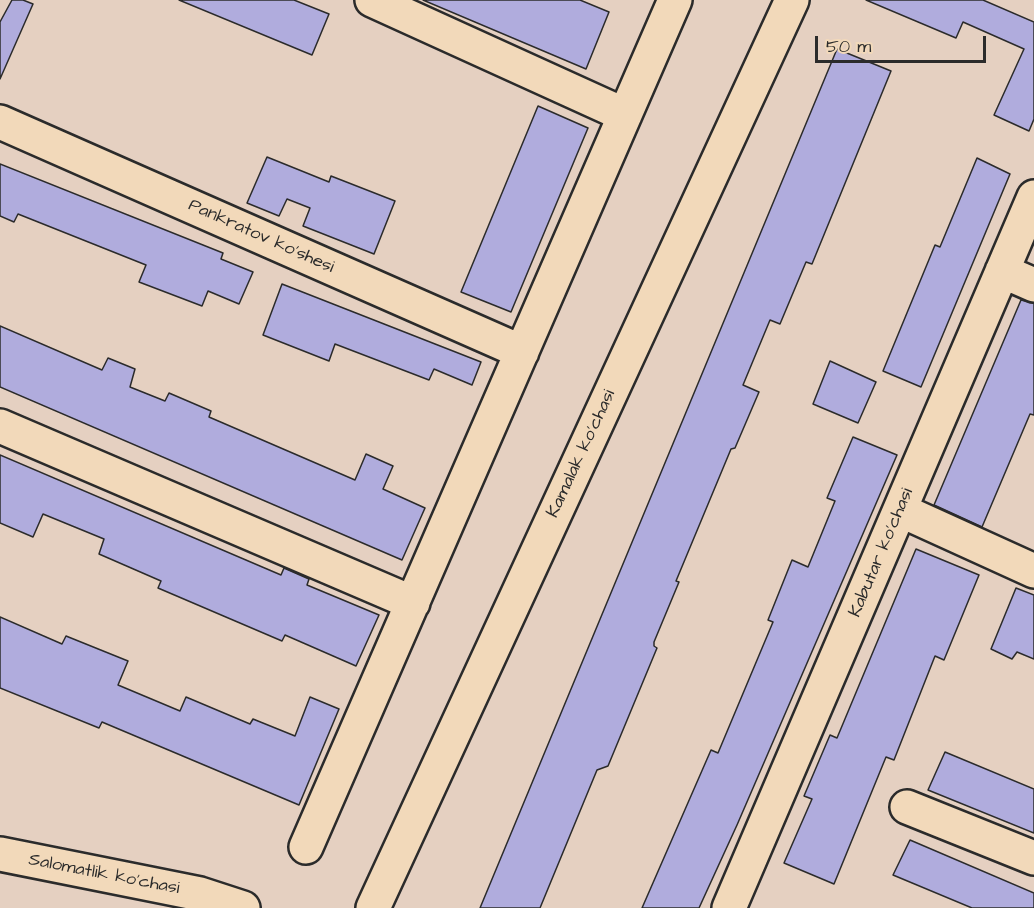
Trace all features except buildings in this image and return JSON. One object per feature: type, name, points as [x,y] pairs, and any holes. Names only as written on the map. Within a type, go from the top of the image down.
[{"type":"street","points":[[372,0],[625,115]]},
{"type":"street","points":[[306,847],[675,0]]},
{"type":"street","name":"Kamalak ko'chasi","points":[[373,908],[792,0]]},
{"type":"street","name":"Pankratov ko'shesi","points":[[0,122],[522,352]]},
{"type":"street","name":"Kabutar ko'chasi","points":[[729,908],[1034,197]]},
{"type":"street","points":[[1002,271],[1034,285]]},
{"type":"street","points":[[0,426],[413,603]]},
{"type":"street","points":[[900,510],[1034,571]]},
{"type":"street","points":[[907,807],[1034,858]]},
{"type":"street","name":"Salomatlik ko'chasi","points":[[0,854],[200,894],[243,908]]}]
